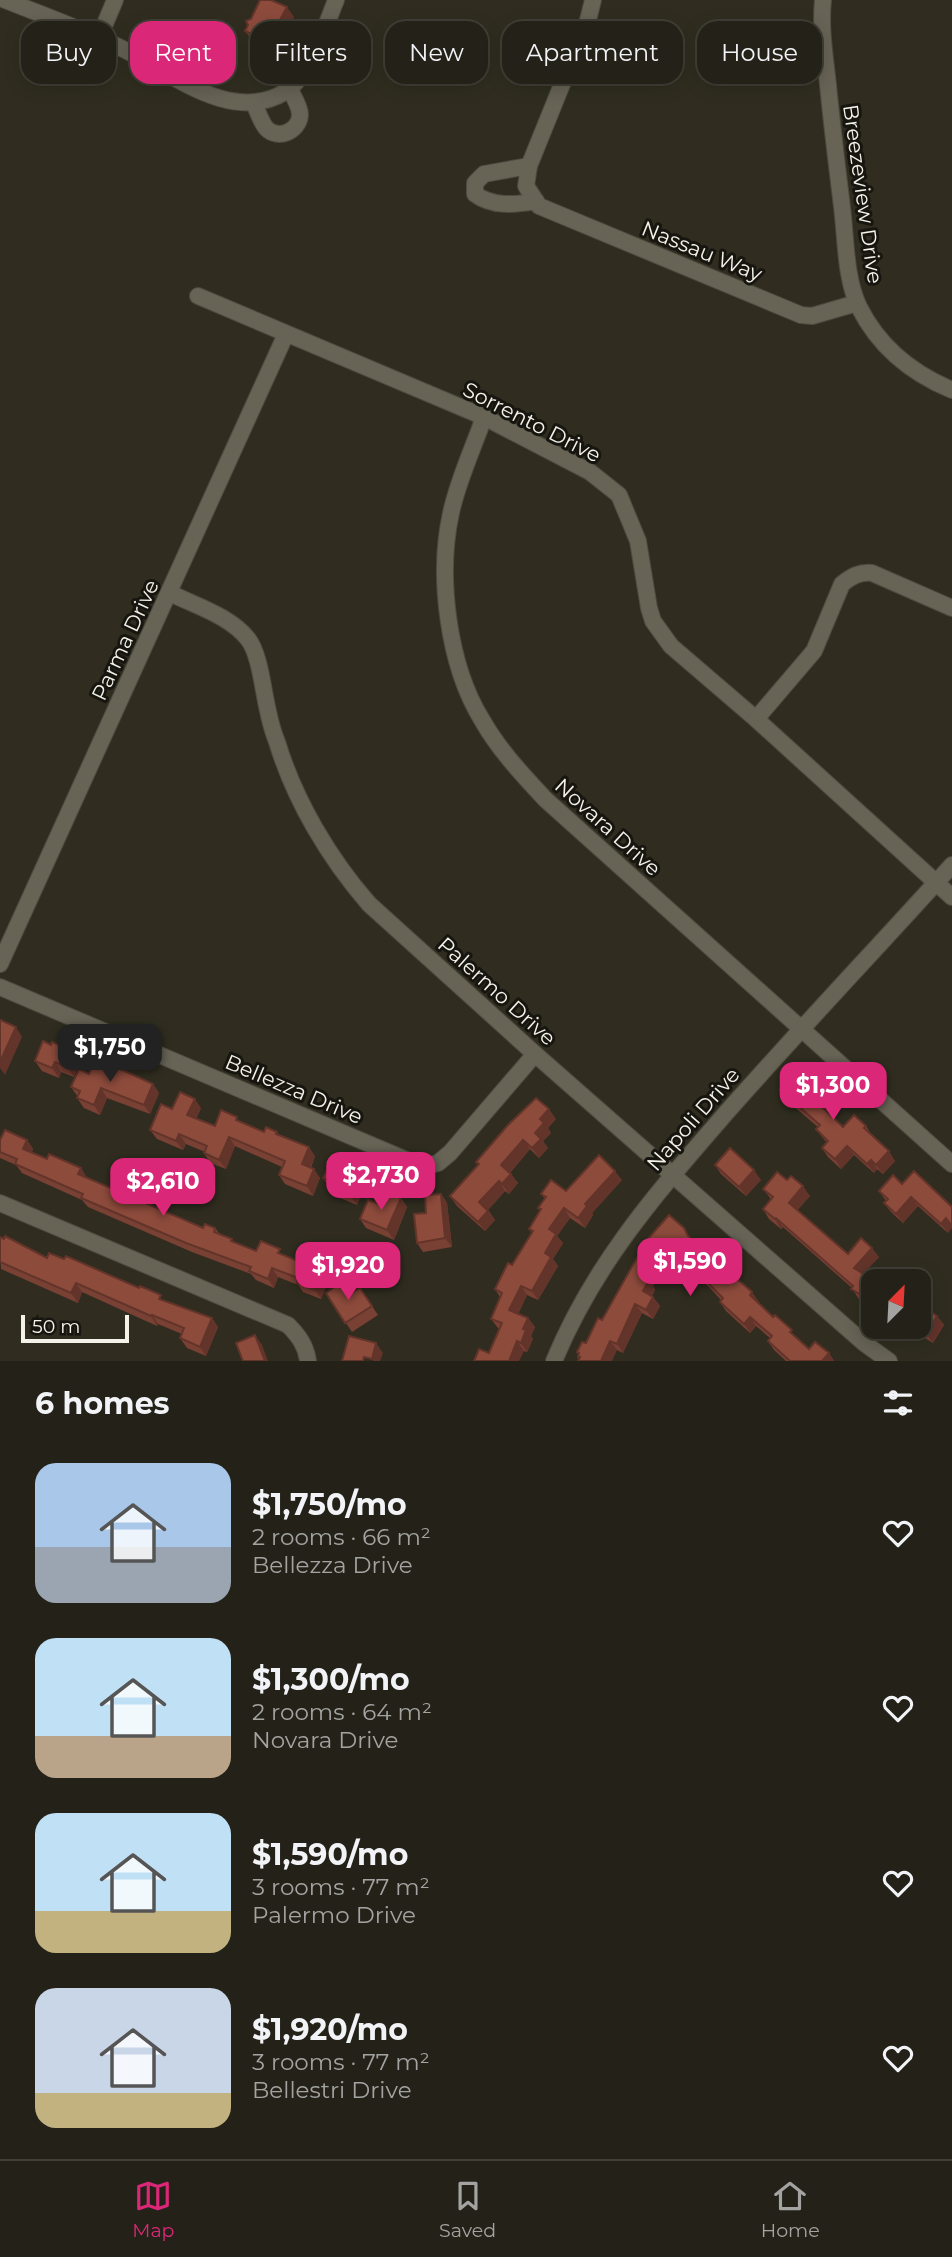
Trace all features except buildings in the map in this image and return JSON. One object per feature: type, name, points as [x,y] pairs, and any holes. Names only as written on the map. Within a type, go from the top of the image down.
[{"type":"street","points":[[5,0],[57,21]]},
{"type":"street","points":[[106,21],[114,0]]},
{"type":"street","points":[[116,45],[209,95],[254,103],[289,89],[314,54],[336,0]]},
{"type":"street","points":[[536,201],[519,204],[485,202],[475,194],[475,183],[484,174],[529,166],[588,20],[593,0]]},
{"type":"street","name":"Breezeview Drive","points":[[823,0],[821,25],[835,151],[850,275],[857,303],[877,338],[894,354],[929,380],[952,390]]},
{"type":"street","points":[[254,103],[265,127],[276,133],[289,132],[295,128],[300,115],[289,89]]},
{"type":"street","name":"Nassau Way","points":[[529,166],[526,187],[539,206],[801,315],[812,316],[857,303]]},
{"type":"street","name":"Sorrento Drive","points":[[198,296],[484,417],[590,472],[619,495],[638,541],[649,608],[661,635],[952,897]]},
{"type":"street","name":"Parma Drive","points":[[0,964],[286,334]]},
{"type":"street","name":"Novara Drive","points":[[484,417],[451,514],[446,567],[449,619],[454,645],[469,697],[481,720],[511,763],[545,799],[952,1164]]},
{"type":"street","points":[[756,719],[814,651],[842,584],[851,576],[872,573],[952,608]]},
{"type":"street","name":"Palermo Drive","points":[[170,593],[228,622],[251,642],[278,747],[313,822],[347,878],[369,904],[535,1054],[864,1343],[889,1361]]},
{"type":"street","name":"Napoli Drive","points":[[554,1361],[580,1303],[624,1235],[673,1174],[801,1028],[952,865]]},
{"type":"street","name":"Bellezza Drive","points":[[0,987],[422,1167],[438,1163],[450,1153],[535,1054]]},
{"type":"street","points":[[0,1203],[288,1325],[299,1335],[308,1361]]}]
